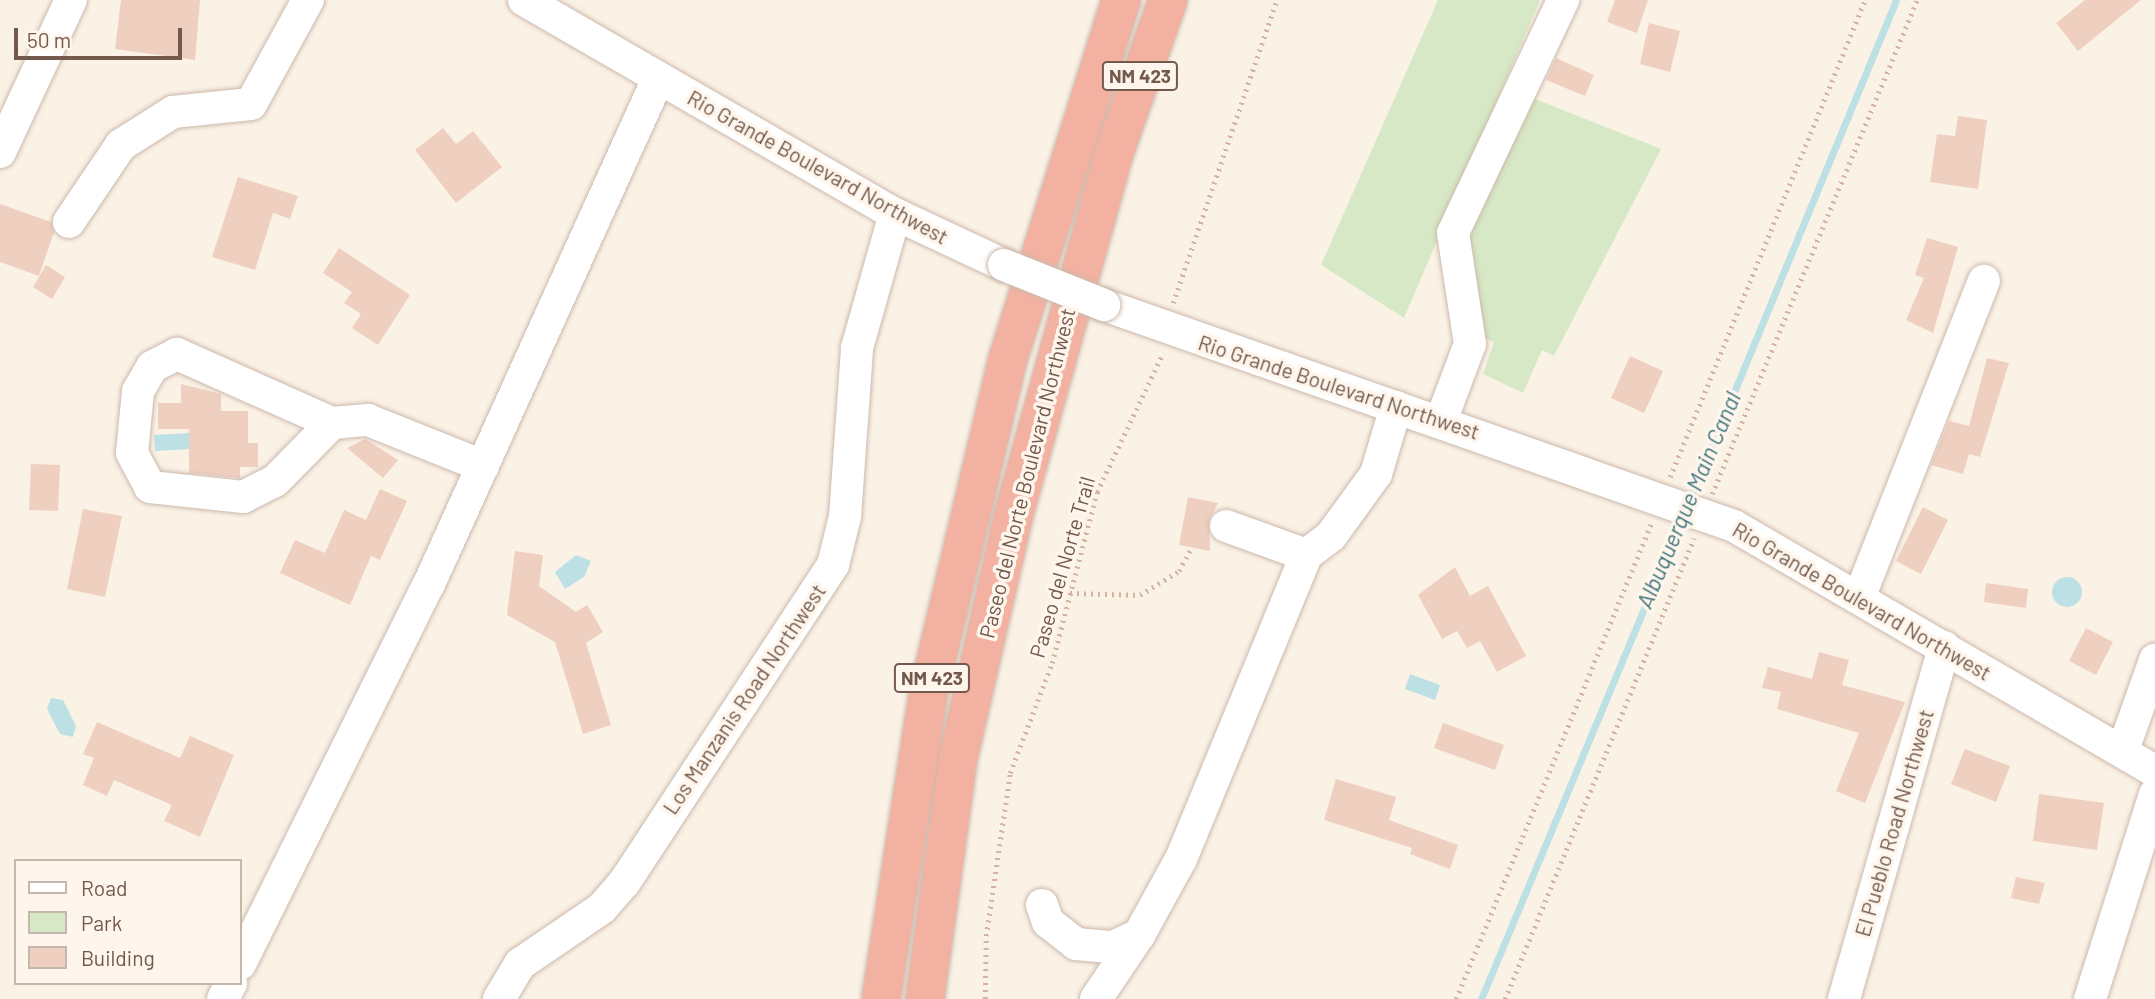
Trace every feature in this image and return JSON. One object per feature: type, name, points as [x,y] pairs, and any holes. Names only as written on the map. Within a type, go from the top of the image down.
[{"type":"highway","name":"Paseo del Norte Boulevard Northwest","points":[[881,999],[929,690],[1007,362],[1121,0]]},
{"type":"highway","name":"Paseo del Norte Boulevard Northwest","points":[[925,999],[958,758],[1014,510],[1110,166],[1168,0]]},
{"type":"street","points":[[0,152],[71,0]]},
{"type":"street","points":[[69,222],[121,145],[173,112],[251,104],[309,0]]},
{"type":"street","name":"Rio Grande Boulevard Northwest","points":[[524,0],[895,214],[1004,265],[1166,330],[1441,421],[1686,507],[1860,598],[2155,771]]},
{"type":"street","points":[[1441,421],[1470,344],[1452,233],[1563,0]]},
{"type":"street","points":[[242,960],[483,466],[658,79]]},
{"type":"street","name":"Los Manzanis Road Northwest","points":[[499,999],[537,948],[602,908],[624,883],[832,565],[845,517],[857,348],[895,214]]},
{"type":"street","points":[[1860,598],[1984,281]]},
{"type":"street","points":[[332,423],[275,481],[243,497],[150,487],[132,453],[138,391],[152,367],[177,354],[332,423],[368,420],[483,466]]},
{"type":"street","points":[[1096,999],[1139,935],[1181,859],[1306,555],[1331,536],[1376,474],[1396,407]]},
{"type":"street","points":[[1226,526],[1306,555]]},
{"type":"street","name":"El Pueblo Road Northwest","points":[[1844,999],[1944,647]]},
{"type":"street","points":[[2123,750],[2155,660]]},
{"type":"street","points":[[2090,999],[2155,794]]},
{"type":"street","points":[[1042,905],[1048,922],[1076,944],[1113,947],[1139,935]]},
{"type":"path","name":"Paseo del Norte Trail","points":[[985,999],[986,936],[1010,773],[1070,593],[1097,492],[1150,391],[1166,330],[1277,0]]},
{"type":"path","points":[[1070,593],[1140,595],[1179,571],[1191,548]]},
{"type":"green space","points":[[1438,0],[1540,0],[1404,318],[1321,265]]},
{"type":"green space","points":[[1525,95],[1661,149],[1554,356],[1542,350],[1523,393],[1483,374],[1494,342],[1484,337],[1463,236]]},
{"type":"water","points":[[189,433],[190,449],[155,451],[154,435]]},
{"type":"water","points":[[576,555],[591,561],[584,577],[565,589],[555,572]]},
{"type":"water","points":[[2067,577],[2073,578],[2081,586],[2081,598],[2073,606],[2067,607],[2061,606],[2053,598],[2052,592],[2053,586],[2061,578]]},
{"type":"water","points":[[1410,674],[1440,685],[1435,700],[1405,689]]},
{"type":"water","points":[[51,698],[63,700],[76,726],[73,737],[60,734],[47,709]]},
{"type":"building","points":[[121,0],[200,0],[195,60],[115,49]]},
{"type":"building","points":[[1615,0],[1648,0],[1637,33],[1607,22]]},
{"type":"building","points":[[2085,0],[2141,0],[2078,51],[2056,23]]},
{"type":"building","points":[[1649,23],[1680,31],[1670,72],[1640,64]]},
{"type":"building","points":[[1556,58],[1594,75],[1585,96],[1546,80]]},
{"type":"building","points":[[1958,116],[1987,120],[1978,189],[1930,182],[1937,134],[1955,136]]},
{"type":"building","points":[[443,128],[456,144],[473,131],[502,167],[456,203],[415,150]]},
{"type":"building","points":[[238,177],[298,196],[290,219],[273,213],[255,270],[212,257]]},
{"type":"building","points":[[0,204],[51,222],[54,232],[39,276],[0,262]]},
{"type":"building","points":[[1927,238],[1958,247],[1933,333],[1906,320],[1924,278],[1915,275]]},
{"type":"building","points":[[339,248],[410,295],[378,345],[352,328],[361,314],[344,303],[352,292],[323,273]]},
{"type":"building","points":[[46,265],[65,277],[52,299],[33,287]]},
{"type":"building","points":[[1630,356],[1663,371],[1644,413],[1611,398]]},
{"type":"building","points":[[1987,358],[2009,363],[1980,457],[1969,454],[1963,474],[1931,465],[1949,421],[1969,426]]},
{"type":"building","points":[[181,384],[221,394],[221,411],[248,411],[248,443],[258,443],[258,467],[240,467],[240,478],[189,473],[189,429],[158,429],[158,403],[181,403]]},
{"type":"building","points":[[365,439],[398,460],[383,478],[347,448]]},
{"type":"building","points":[[31,464],[60,465],[58,511],[29,510]]},
{"type":"building","points":[[380,489],[407,501],[380,560],[371,556],[350,605],[280,573],[295,540],[325,553],[344,510],[366,520]]},
{"type":"building","points":[[1188,497],[1218,503],[1209,520],[1210,551],[1179,545]]},
{"type":"building","points":[[1923,507],[1948,520],[1921,574],[1896,561]]},
{"type":"building","points":[[83,509],[122,516],[105,597],[67,589]]},
{"type":"building","points":[[515,551],[543,555],[539,586],[576,612],[587,605],[603,632],[586,643],[611,725],[583,734],[555,642],[507,615]]},
{"type":"building","points":[[1455,567],[1470,596],[1488,586],[1526,656],[1497,672],[1480,641],[1467,648],[1457,631],[1442,639],[1418,595]]},
{"type":"building","points":[[1986,583],[2028,589],[2026,608],[1984,602]]},
{"type":"building","points":[[2086,628],[2113,642],[2096,675],[2069,661]]},
{"type":"building","points":[[1819,652],[1849,660],[1842,685],[1905,702],[1865,803],[1836,791],[1859,733],[1777,709],[1781,692],[1762,688],[1768,667],[1812,679]]},
{"type":"building","points":[[97,722],[180,758],[190,736],[234,755],[200,837],[164,821],[172,805],[114,780],[107,796],[83,785],[94,758],[83,754]]},
{"type":"building","points":[[1443,723],[1504,745],[1495,770],[1434,748]]},
{"type":"building","points":[[1965,749],[2010,766],[1996,802],[1951,784]]},
{"type":"building","points":[[1336,779],[1396,797],[1389,820],[1458,845],[1450,869],[1410,854],[1412,848],[1324,820]]},
{"type":"building","points":[[2039,794],[2104,803],[2097,850],[2033,841]]},
{"type":"building","points":[[2016,877],[2045,883],[2039,904],[2011,898]]},
{"type":"waterway","name":"Albuquerque Main Canal","points":[[1689,501],[1896,0]]},
{"type":"waterway","name":"Albuquerque Main Canal","points":[[1481,999],[1683,515]]}]
